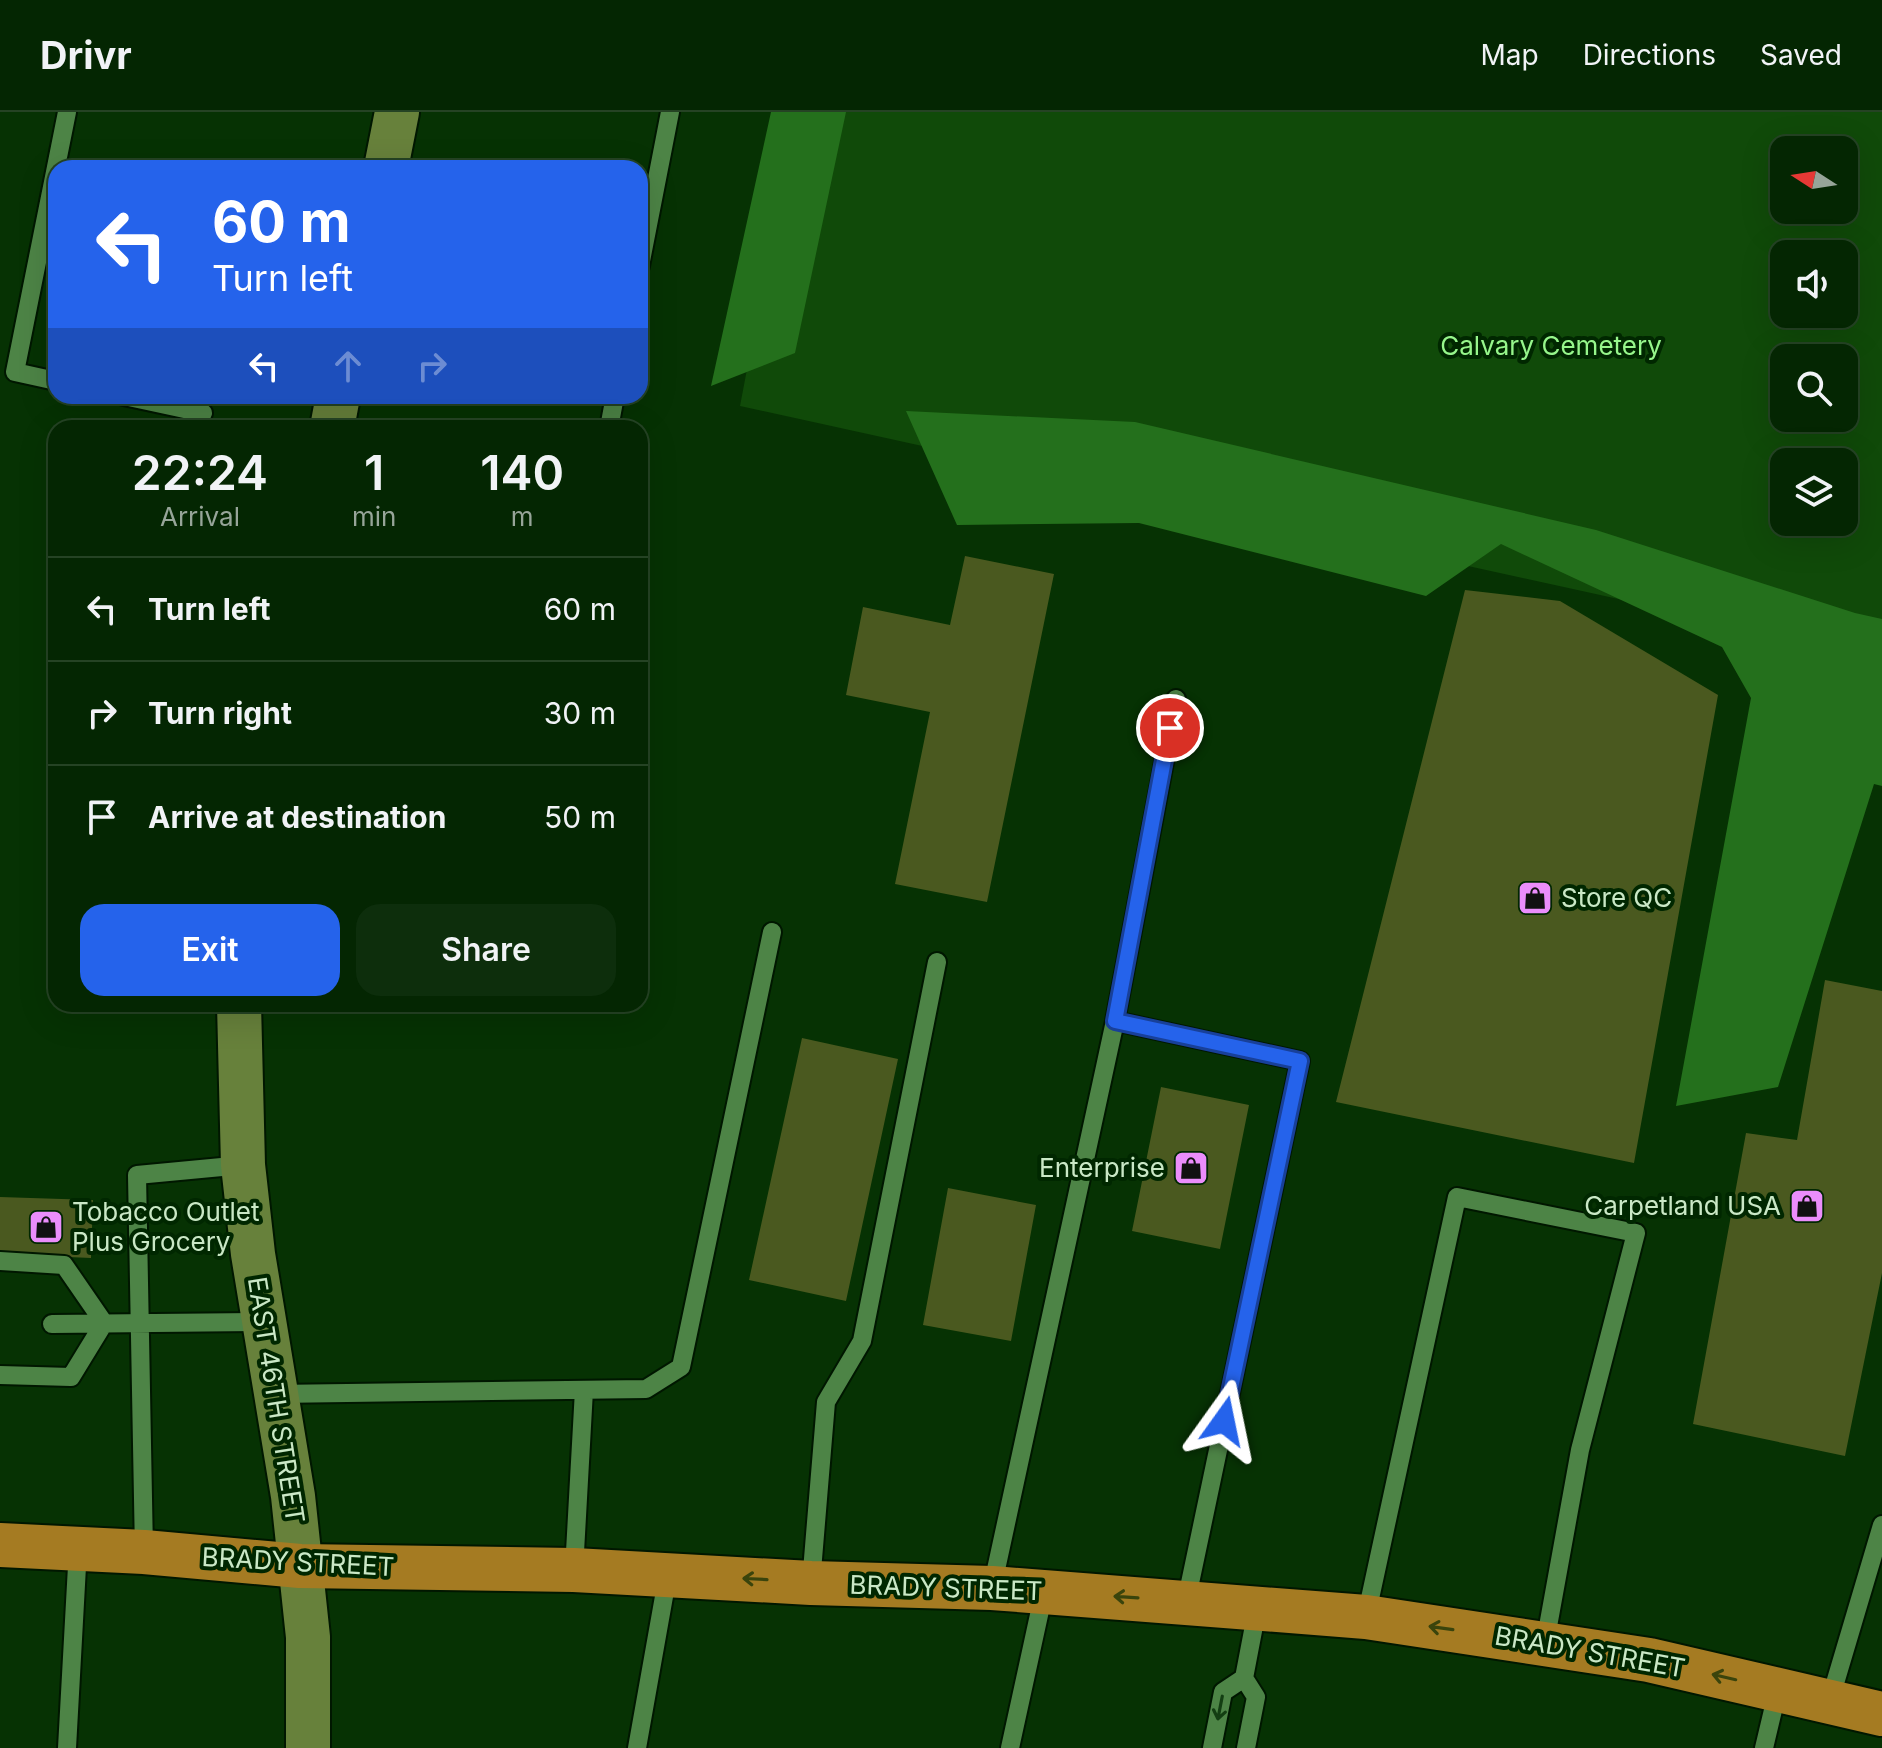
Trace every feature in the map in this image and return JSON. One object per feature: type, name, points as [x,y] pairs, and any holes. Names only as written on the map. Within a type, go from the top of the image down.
[{"type":"highway","name":"BRADY STREET","points":[[0,1545],[144,1552],[300,1566],[574,1570],[811,1583],[992,1588],[1366,1617],[1649,1660],[1882,1714]]},
{"type":"street","points":[[388,160],[397,112]]},
{"type":"street","name":"EAST 46TH STREET","points":[[239,1012],[243,1165],[264,1322],[293,1496],[308,1637],[308,1748]]},
{"type":"lane","points":[[56,160],[67,112]]},
{"type":"lane","points":[[648,225],[670,112]]},
{"type":"lane","points":[[48,194],[7,370],[48,379]]},
{"type":"lane","points":[[161,404],[203,413]]},
{"type":"lane","points":[[992,1588],[1115,1021],[1176,699]]},
{"type":"lane","points":[[275,1394],[646,1389],[681,1367],[772,932]]},
{"type":"lane","points":[[811,1583],[826,1402],[862,1341],[937,962]]},
{"type":"lane","points":[[1115,1021],[1300,1061],[1186,1602]]},
{"type":"lane","points":[[144,1552],[137,1175],[243,1165]]},
{"type":"lane","points":[[1366,1617],[1457,1197],[1636,1233],[1580,1450],[1545,1643]]},
{"type":"lane","points":[[0,1261],[64,1265],[104,1323]]},
{"type":"lane","points":[[52,1324],[264,1322]]},
{"type":"lane","points":[[0,1375],[71,1377],[104,1323]]},
{"type":"lane","points":[[574,1570],[584,1390]]},
{"type":"lane","points":[[1830,1700],[1882,1525]]},
{"type":"lane","points":[[67,1748],[78,1548]]},
{"type":"lane","points":[[637,1748],[668,1574]]},
{"type":"lane","points":[[1010,1748],[1044,1592]]},
{"type":"lane","points":[[1246,1748],[1256,1697],[1244,1678],[1257,1610]]},
{"type":"lane","points":[[1212,1748],[1223,1692],[1244,1678]]},
{"type":"lane","points":[[1764,1748],[1778,1689]]},
{"type":"green space","points":[[771,112],[846,112],[795,353],[711,386]]},
{"type":"green space","name":"Calvary Cemetery","points":[[796,112],[1882,112],[1882,657],[740,406]]},
{"type":"green space","points":[[906,411],[1135,422],[1596,530],[1882,619],[1882,786],[1874,784],[1778,1087],[1676,1106],[1751,698],[1722,647],[1501,544],[1426,596],[1139,523],[957,525]]},
{"type":"building","points":[[965,556],[1054,574],[987,902],[895,884],[930,712],[846,695],[863,607],[950,625]]},
{"type":"building","name":"Store QC","points":[[1465,590],[1560,601],[1718,695],[1634,1163],[1336,1102]]},
{"type":"building","name":"Carpetland USA","points":[[1825,980],[1882,991],[1882,1273],[1845,1456],[1693,1424],[1746,1133],[1797,1140]]},
{"type":"building","points":[[802,1038],[898,1059],[846,1301],[749,1280]]},
{"type":"building","name":"Enterprise","points":[[1161,1087],[1249,1105],[1220,1249],[1132,1231]]},
{"type":"building","points":[[948,1188],[1036,1205],[1011,1341],[923,1325]]},
{"type":"building","name":"Tobacco Outlet Plus Grocery","points":[[0,1197],[93,1200],[91,1258],[0,1254]]},
{"type":"place","name":"Store QC","points":[[1535,898]]},
{"type":"place","name":"Enterprise","points":[[1191,1168]]},
{"type":"place","name":"Carpetland USA","points":[[1807,1206]]},
{"type":"place","name":"Tobacco Outlet Plus Grocery","points":[[46,1227]]},
{"type":"route","points":[[1170,728],[1115,1021],[1300,1061],[1224,1421]]}]
